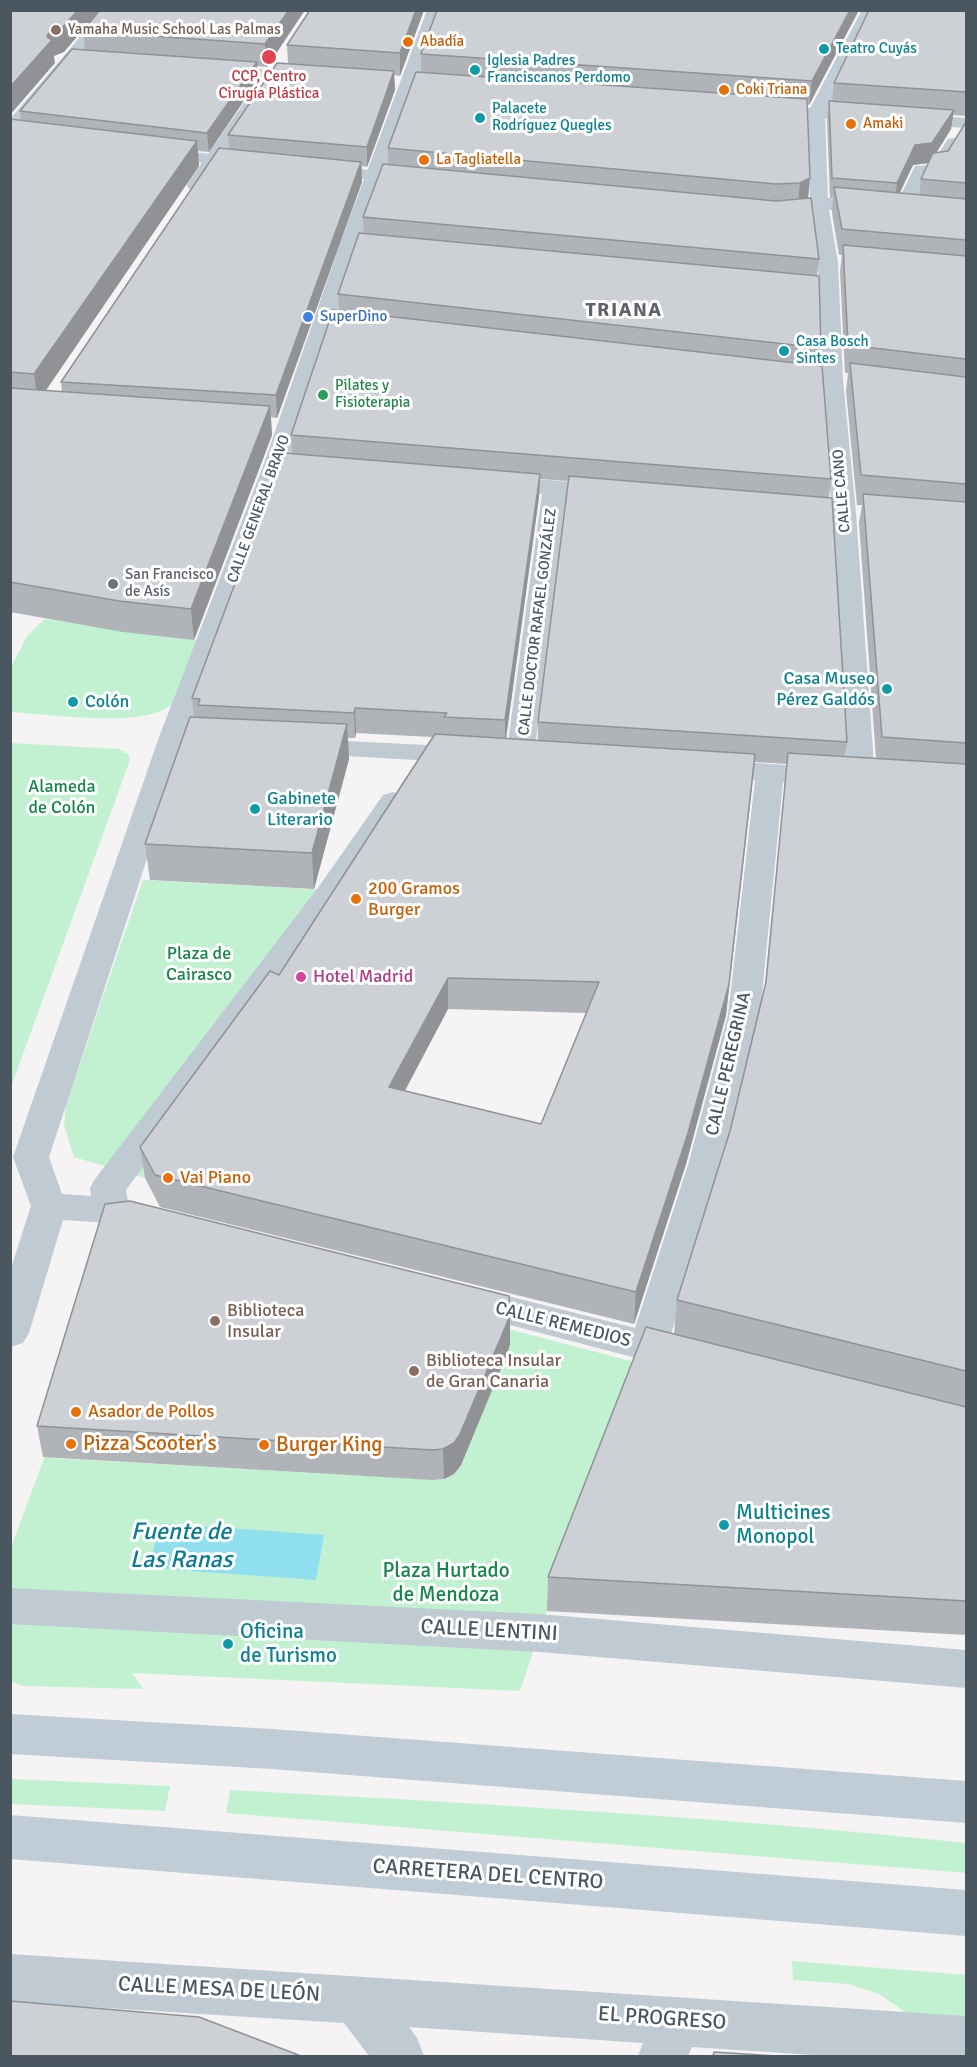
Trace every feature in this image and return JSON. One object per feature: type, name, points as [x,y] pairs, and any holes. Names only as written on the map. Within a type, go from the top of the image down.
[{"type":"street","points":[[10,130],[102,10]]},
{"type":"street","points":[[10,116],[112,10]]},
{"type":"street","name":"CALLE GENERAL BRAVO","points":[[21,1154],[127,876],[183,741],[287,467],[289,427],[326,322],[350,244],[416,84],[435,10]]},
{"type":"street","points":[[819,203],[816,114],[870,10]]},
{"type":"street","points":[[188,198],[284,57]]},
{"type":"street","points":[[65,59],[94,62]]},
{"type":"street","points":[[201,70],[329,79]]},
{"type":"street","points":[[387,82],[416,84]]},
{"type":"street","points":[[763,110],[966,123],[937,171],[921,170],[903,211]]},
{"type":"street","points":[[10,136],[30,138]]},
{"type":"street","points":[[133,150],[273,165]]},
{"type":"street","points":[[945,158],[966,160]]},
{"type":"street","points":[[297,168],[447,182]]},
{"type":"street","points":[[751,211],[803,212],[819,203],[966,218]]},
{"type":"street","name":"CALLE CANO","points":[[770,772],[873,779],[844,513],[844,382],[828,290],[839,263],[819,203]]},
{"type":"street","points":[[350,244],[374,246]]},
{"type":"street","points":[[804,288],[828,290]]},
{"type":"street","points":[[326,322],[350,325]]},
{"type":"street","points":[[809,378],[844,382]]},
{"type":"street","points":[[266,425],[289,427]]},
{"type":"street","points":[[473,481],[636,495]]},
{"type":"street","name":"CALLE DOCTOR RAFAEL GONZÁLEZ","points":[[425,753],[532,758],[555,487]]},
{"type":"street","points":[[275,745],[425,753]]},
{"type":"street","points":[[110,1199],[331,892],[425,753]]},
{"type":"street","points":[[687,767],[770,772]]},
{"type":"street","name":"CALLE PEREGRINA","points":[[648,1347],[706,1165],[744,1015],[770,772]]},
{"type":"street","points":[[10,1333],[50,1206],[21,1154]]},
{"type":"street","points":[[50,1206],[110,1199],[181,1227]]},
{"type":"street","name":"CALLE REMEDIOS","points":[[433,1291],[716,1363]]},
{"type":"street","name":"CALLE LENTINI","points":[[10,1606],[539,1633],[966,1669]]},
{"type":"street","points":[[10,1734],[272,1749],[966,1803]]},
{"type":"street","name":"CARRETERA DEL CENTRO","points":[[10,1837],[966,1913]]},
{"type":"street","name":"CALLE MESA DE LEÓN","points":[[10,1978],[357,1998]]},
{"type":"street","points":[[357,1998],[399,2056]]},
{"type":"street","name":"EL PROGRESO","points":[[357,1998],[670,2038],[966,2041]]},
{"type":"green space","points":[[45,619],[201,641],[185,683],[176,699],[159,712],[141,716],[95,718],[11,712],[10,669],[27,636]]},
{"type":"green space","name":"Alameda de Colón","points":[[11,743],[118,749],[128,754],[130,760],[11,1087]]},
{"type":"green space","name":"Plaza de Cairasco","points":[[143,880],[350,891],[145,1178],[74,1157],[64,1125],[66,1104]]},
{"type":"green space","name":"Plaza Hurtado de Mendoza","points":[[493,1325],[642,1364],[547,1611],[520,1691],[132,1673],[143,1689],[23,1686],[11,1681],[10,1550],[46,1453],[54,1458],[438,1480],[453,1475],[461,1465],[507,1354],[510,1344]]},
{"type":"green space","points":[[11,1779],[170,1786],[165,1811],[11,1804]]},
{"type":"green space","points":[[230,1790],[691,1818],[966,1843],[966,1873],[226,1813]]},
{"type":"green space","points":[[792,1961],[966,1975],[966,2023],[915,2019],[879,1994],[848,1984],[793,1980]]},
{"type":"water","name":"Fuente de Las Ranas","points":[[160,1523],[324,1535],[316,1580],[149,1568]]},
{"type":"building","points":[[10,10],[78,10],[61,29],[48,34],[47,37],[52,40],[10,87]]},
{"type":"building","points":[[100,10],[289,10],[265,44],[83,31]]},
{"type":"building","points":[[310,10],[416,10],[400,53],[287,45]]},
{"type":"building","points":[[437,10],[850,10],[812,81],[421,54]]},
{"type":"building","points":[[869,10],[966,10],[966,92],[834,83]]},
{"type":"building","points":[[72,49],[257,62],[207,133],[20,111]]},
{"type":"building","points":[[277,63],[394,71],[367,147],[228,135]]},
{"type":"building","points":[[416,72],[807,99],[810,178],[800,183],[776,184],[388,148]]},
{"type":"building","points":[[829,101],[954,110],[932,143],[915,145],[897,183],[832,178]]},
{"type":"building","points":[[10,119],[197,141],[34,374],[10,372]]},
{"type":"building","points":[[966,122],[966,183],[921,179],[933,153],[948,151]]},
{"type":"building","points":[[219,148],[361,162],[276,395],[61,382]]},
{"type":"building","points":[[383,164],[776,201],[811,198],[819,259],[363,217]]},
{"type":"building","points":[[834,187],[966,199],[966,240],[842,229]]},
{"type":"building","points":[[359,233],[819,276],[821,348],[338,294]]},
{"type":"building","points":[[843,245],[966,256],[966,359],[848,345]]},
{"type":"building","points":[[333,310],[822,366],[831,479],[291,435]]},
{"type":"building","points":[[850,363],[966,377],[966,484],[861,475]]},
{"type":"building","points":[[10,388],[270,406],[191,609],[119,601],[10,582]]},
{"type":"building","points":[[284,453],[540,474],[505,720],[444,717],[447,713],[355,708],[354,713],[198,705],[200,699],[192,698]]},
{"type":"building","points":[[569,476],[832,498],[847,742],[538,722]]},
{"type":"building","points":[[863,494],[966,502],[966,743],[882,737]]},
{"type":"building","name":"Gabinete Literario","points":[[190,717],[347,724],[312,853],[145,844]]},
{"type":"building","points":[[435,734],[755,754],[729,984],[688,1133],[636,1292],[155,1175],[140,1147],[270,971],[279,975]],"holes":[[[448,978],[599,982],[541,1124],[389,1087]]]},
{"type":"building","points":[[788,753],[966,764],[966,1371],[677,1300],[730,1131],[766,982]]},
{"type":"building","points":[[130,1201],[509,1296],[510,1313],[507,1323],[460,1434],[454,1443],[443,1449],[432,1450],[37,1426],[105,1204]]},
{"type":"building","points":[[646,1327],[966,1407],[966,1601],[548,1577]]},
{"type":"building","points":[[10,2001],[199,2017],[301,2056],[10,2056]]},
{"type":"building","points":[[714,2052],[776,2056],[713,2056]]},
{"type":"place","name":"Yamaha Music School Las Palmas","points":[[56,30]]},
{"type":"place","name":"Abadía","points":[[408,42]]},
{"type":"place","name":"Teatro Cuyás","points":[[824,49]]},
{"type":"place","name":"CCP, Centro Cirugía Plástica","points":[[269,57]]},
{"type":"place","name":"Iglesia Padres Franciscanos Perdomo","points":[[475,70]]},
{"type":"place","name":"Coki Triana","points":[[724,90]]},
{"type":"place","name":"Palacete Rodríguez Quegles","points":[[480,118]]},
{"type":"place","name":"Amaki","points":[[851,124]]},
{"type":"place","name":"La Tagliatella","points":[[424,160]]},
{"type":"place","name":"SuperDino","points":[[308,317]]},
{"type":"place","name":"Casa Bosch Sintes","points":[[784,351]]},
{"type":"place","name":"Pilates y Fisioterapia","points":[[323,395]]},
{"type":"place","name":"San Francisco de Asís","points":[[113,584]]},
{"type":"place","name":"Casa Museo Pérez Galdós","points":[[887,689]]},
{"type":"place","name":"Colón","points":[[73,702]]},
{"type":"place","name":"Gabinete Literario","points":[[255,809]]},
{"type":"place","name":"200 Gramos Burger","points":[[356,899]]},
{"type":"place","name":"Hotel Madrid","points":[[301,977]]},
{"type":"place","name":"Vai Piano","points":[[168,1178]]},
{"type":"place","name":"Biblioteca Insular","points":[[215,1321]]},
{"type":"place","name":"Biblioteca Insular de Gran Canaria","points":[[414,1371]]},
{"type":"place","name":"Asador de Pollos","points":[[76,1412]]},
{"type":"place","name":"Pizza Scooter's","points":[[71,1444]]},
{"type":"place","name":"Burger King","points":[[264,1445]]},
{"type":"place","name":"Multicines Monopol","points":[[724,1525]]},
{"type":"place","name":"Oficina de Turismo","points":[[228,1644]]},
{"type":"district","name":"TRIANA","points":[[624,311]]}]
